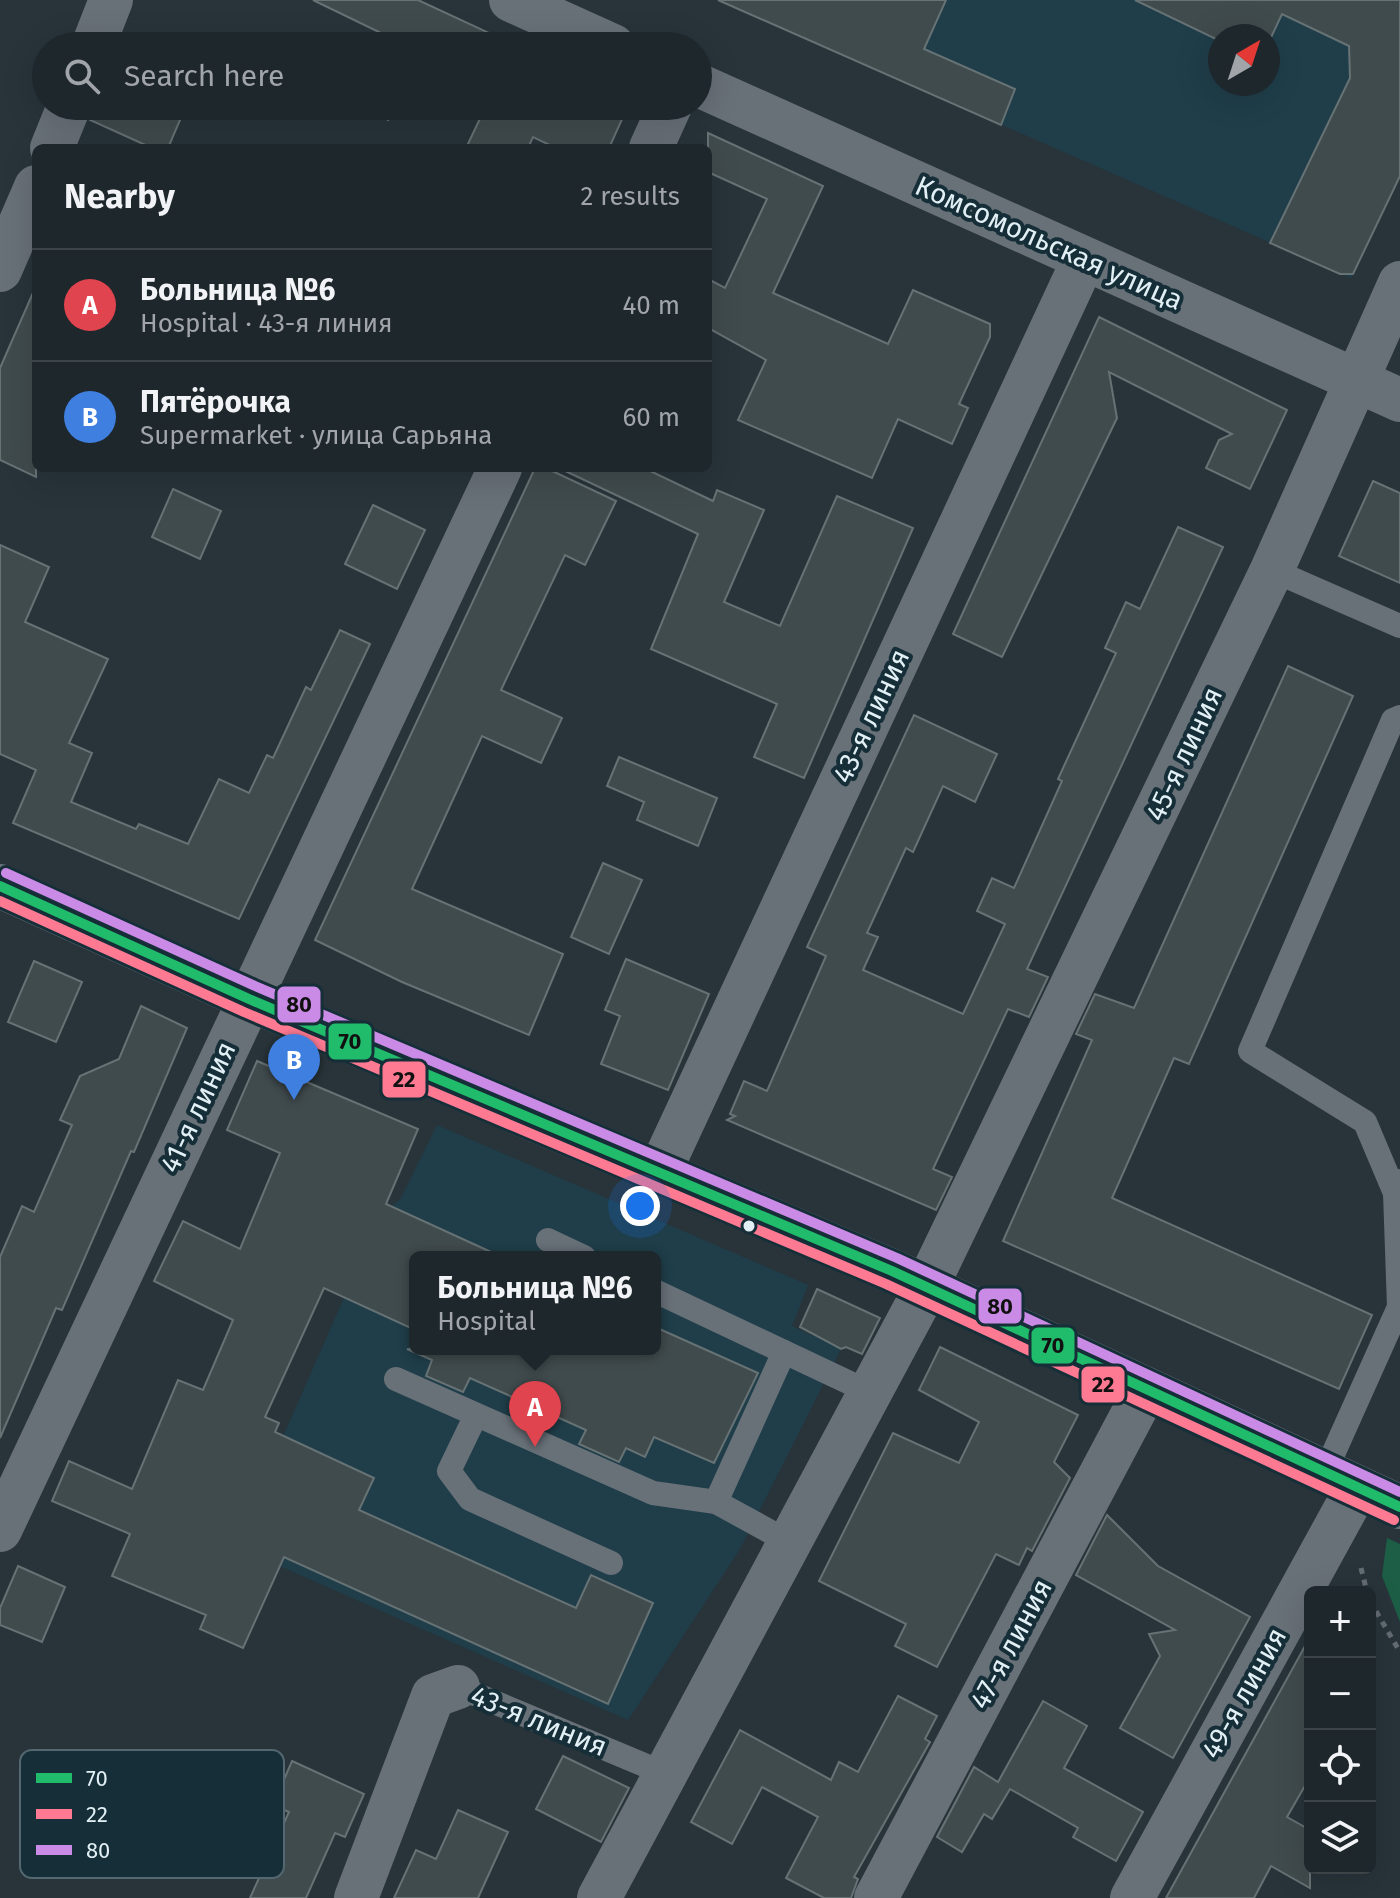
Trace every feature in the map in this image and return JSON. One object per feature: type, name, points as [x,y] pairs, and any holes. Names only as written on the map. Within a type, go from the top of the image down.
[{"type":"main road","points":[[0,886],[249,999],[926,1288],[1400,1507]]},
{"type":"street","points":[[98,32],[111,0]]},
{"type":"street","points":[[511,0],[582,32]]},
{"type":"street","name":"Комсомольская улица","points":[[712,91],[1356,383],[1400,400]]},
{"type":"street","points":[[54,144],[63,120]]},
{"type":"street","points":[[653,144],[664,120]]},
{"type":"street","points":[[0,270],[32,196]]},
{"type":"street","name":"43-я линия","points":[[659,1173],[1084,259]]},
{"type":"street","name":"45-я линия","points":[[599,1898],[926,1288],[1272,570],[1400,283]]},
{"type":"street","name":"41-я линия","points":[[0,1530],[498,472]]},
{"type":"street","name":"47-я линия","points":[[876,1898],[1146,1389]]},
{"type":"street","name":"49-я линия","points":[[1132,1898],[1341,1480]]},
{"type":"street","name":"43-я линия","points":[[356,1898],[433,1696],[458,1687]]},
{"type":"lane","points":[[1272,570],[1400,626]]},
{"type":"lane","points":[[1341,1480],[1399,1307],[1397,1187],[1365,1122],[1250,1051],[1393,720],[1400,717]]},
{"type":"lane","points":[[548,1240],[571,1251]]},
{"type":"lane","points":[[661,1294],[869,1392]]},
{"type":"lane","points":[[716,1502],[784,1352]]},
{"type":"lane","points":[[396,1379],[653,1493],[716,1502],[789,1542]]},
{"type":"lane","points":[[476,1415],[449,1471],[470,1499],[611,1563]]},
{"type":"lane","name":"43-я линия","points":[[458,1687],[666,1774]]},
{"type":"path","points":[[1376,1611],[1400,1652]]},
{"type":"shaded area","points":[[823,0],[1400,0],[1400,176],[1351,278],[806,39]]},
{"type":"shaded area","points":[[437,1125],[808,1285],[792,1326],[841,1349],[740,1549],[628,1720],[235,1546],[379,1218],[401,1198]]},
{"type":"green space","points":[[1387,1538],[1400,1544],[1400,1622],[1382,1576]]},
{"type":"building","points":[[313,0],[418,0],[487,32],[379,32]]},
{"type":"building","points":[[718,0],[946,0],[924,49],[1015,89],[1001,125]]},
{"type":"building","points":[[1135,0],[1400,0],[1400,176],[1353,274],[1340,274],[1270,243],[1350,78],[1349,46],[1282,14],[1277,24],[1208,24],[1208,35]]},
{"type":"building","points":[[90,120],[180,120],[170,144],[143,144]]},
{"type":"building","points":[[479,120],[622,120],[611,144],[548,144],[533,137],[530,144],[468,144]]},
{"type":"building","points":[[708,133],[823,186],[773,293],[888,344],[913,290],[990,324],[990,337],[959,404],[968,408],[952,444],[898,419],[872,478],[738,420],[766,360],[712,330],[712,281],[725,288],[767,199],[712,174],[712,144],[708,144]]},
{"type":"building","points":[[32,295],[32,472],[36,472],[36,477],[0,460],[0,368]]},
{"type":"building","points":[[1099,317],[1287,410],[1250,489],[1206,468],[1219,440],[1232,434],[1109,372],[1117,418],[1002,657],[953,634]]},
{"type":"building","points":[[533,472],[554,472],[616,501],[585,565],[565,555],[501,690],[562,718],[541,763],[482,736],[412,889],[563,954],[529,1035],[402,982],[315,940]]},
{"type":"building","points":[[567,472],[652,472],[713,501],[717,490],[764,510],[724,602],[780,626],[837,496],[913,528],[804,778],[754,757],[777,704],[651,649],[698,534]]},
{"type":"building","points":[[1373,481],[1400,493],[1400,583],[1339,556]]},
{"type":"building","points":[[173,489],[221,511],[200,559],[152,537]]},
{"type":"building","points":[[373,505],[425,530],[397,589],[345,564]]},
{"type":"building","points":[[1178,527],[1223,547],[1027,969],[1048,977],[1029,1017],[1008,1009],[933,1169],[952,1177],[936,1210],[727,1120],[735,1116],[730,1114],[744,1081],[767,1091],[826,956],[807,947],[914,715],[997,754],[975,802],[943,786],[913,852],[906,848],[867,933],[878,937],[863,970],[963,1014],[1005,924],[977,911],[992,878],[1014,888],[1062,781],[1058,779],[1116,653],[1105,648],[1126,602],[1140,609]]},
{"type":"building","points":[[0,545],[49,567],[25,622],[108,659],[69,743],[92,753],[71,802],[136,829],[139,824],[188,844],[219,779],[249,793],[267,755],[273,758],[306,687],[311,690],[340,630],[370,644],[239,919],[13,823],[36,770],[0,754]]},
{"type":"building","points":[[1288,666],[1353,696],[1189,1064],[1174,1058],[1112,1198],[1372,1315],[1339,1389],[1003,1241],[1092,1040],[1076,1034],[1095,994],[1134,1008]]},
{"type":"building","points":[[619,757],[717,798],[698,846],[637,820],[644,802],[607,786]]},
{"type":"building","points":[[603,863],[642,880],[609,954],[571,937]]},
{"type":"building","points":[[626,959],[709,994],[668,1090],[601,1064],[620,1016],[605,1010]]},
{"type":"building","points":[[34,961],[82,982],[56,1042],[8,1022]]},
{"type":"building","points":[[141,1006],[187,1028],[62,1310],[56,1308],[0,1438],[0,1257],[22,1206],[34,1212],[72,1125],[60,1120],[80,1076],[119,1059]]},
{"type":"building","points":[[257,1061],[418,1129],[386,1204],[489,1251],[409,1251],[409,1327],[324,1288],[265,1417],[279,1423],[275,1432],[374,1478],[359,1510],[576,1608],[591,1575],[653,1603],[608,1704],[284,1557],[243,1648],[200,1629],[206,1615],[112,1576],[130,1534],[52,1501],[69,1461],[132,1489],[178,1380],[203,1390],[233,1320],[154,1281],[183,1221],[240,1249],[280,1153],[227,1130]]},
{"type":"building","points":[[817,1289],[880,1318],[862,1354],[846,1347],[841,1349],[800,1327]]},
{"type":"building","points":[[661,1330],[758,1373],[714,1463],[654,1437],[645,1457],[626,1448],[619,1462],[579,1444],[586,1430],[470,1378],[463,1392],[426,1376],[432,1360],[421,1355],[661,1355]]},
{"type":"building","points":[[940,1347],[1078,1415],[1054,1462],[1070,1478],[1032,1551],[1027,1548],[1019,1565],[996,1554],[937,1667],[895,1646],[906,1624],[819,1581],[893,1433],[959,1463],[979,1422],[919,1390]]},
{"type":"building","points":[[1107,1515],[1158,1566],[1250,1617],[1173,1758],[1120,1728],[1160,1656],[1149,1634],[1175,1630],[1076,1575]]},
{"type":"building","points":[[18,1566],[65,1587],[42,1642],[0,1625],[0,1608]]},
{"type":"building","points":[[1304,1648],[1304,1787],[1287,1817],[1304,1827],[1304,1874],[1310,1874],[1310,1888],[1271,1866],[1254,1898],[1166,1898]]},
{"type":"building","points":[[898,1696],[937,1716],[925,1739],[930,1742],[854,1877],[858,1879],[851,1898],[824,1898],[786,1878],[818,1817],[762,1787],[732,1844],[691,1822],[740,1730],[831,1780],[839,1762],[858,1772]]},
{"type":"building","points":[[1043,1701],[1087,1726],[1064,1768],[1143,1812],[1116,1861],[1073,1837],[1078,1828],[1010,1789],[992,1819],[984,1814],[962,1852],[937,1837],[974,1767],[998,1782]]},
{"type":"building","points":[[563,1756],[629,1788],[601,1842],[536,1809]]},
{"type":"building","points":[[292,1761],[364,1794],[345,1837],[335,1833],[306,1898],[250,1898],[259,1878],[284,1878],[284,1823],[289,1812],[284,1810],[284,1780]]},
{"type":"building","points":[[458,1810],[508,1832],[478,1898],[394,1898],[416,1850],[436,1859]]},
{"type":"transit line","name":"80","points":[[6,873],[255,986],[897,1258],[1400,1492]]},
{"type":"transit line","name":"70","points":[[0,886],[249,999],[892,1271],[1400,1507]]},
{"type":"transit line","name":"22","points":[[0,901],[244,1012],[886,1284],[1394,1520]]},
{"type":"place","name":"Пятёрочка","points":[[294,1100]]},
{"type":"place","name":"Больница №6","points":[[535,1447]]}]
